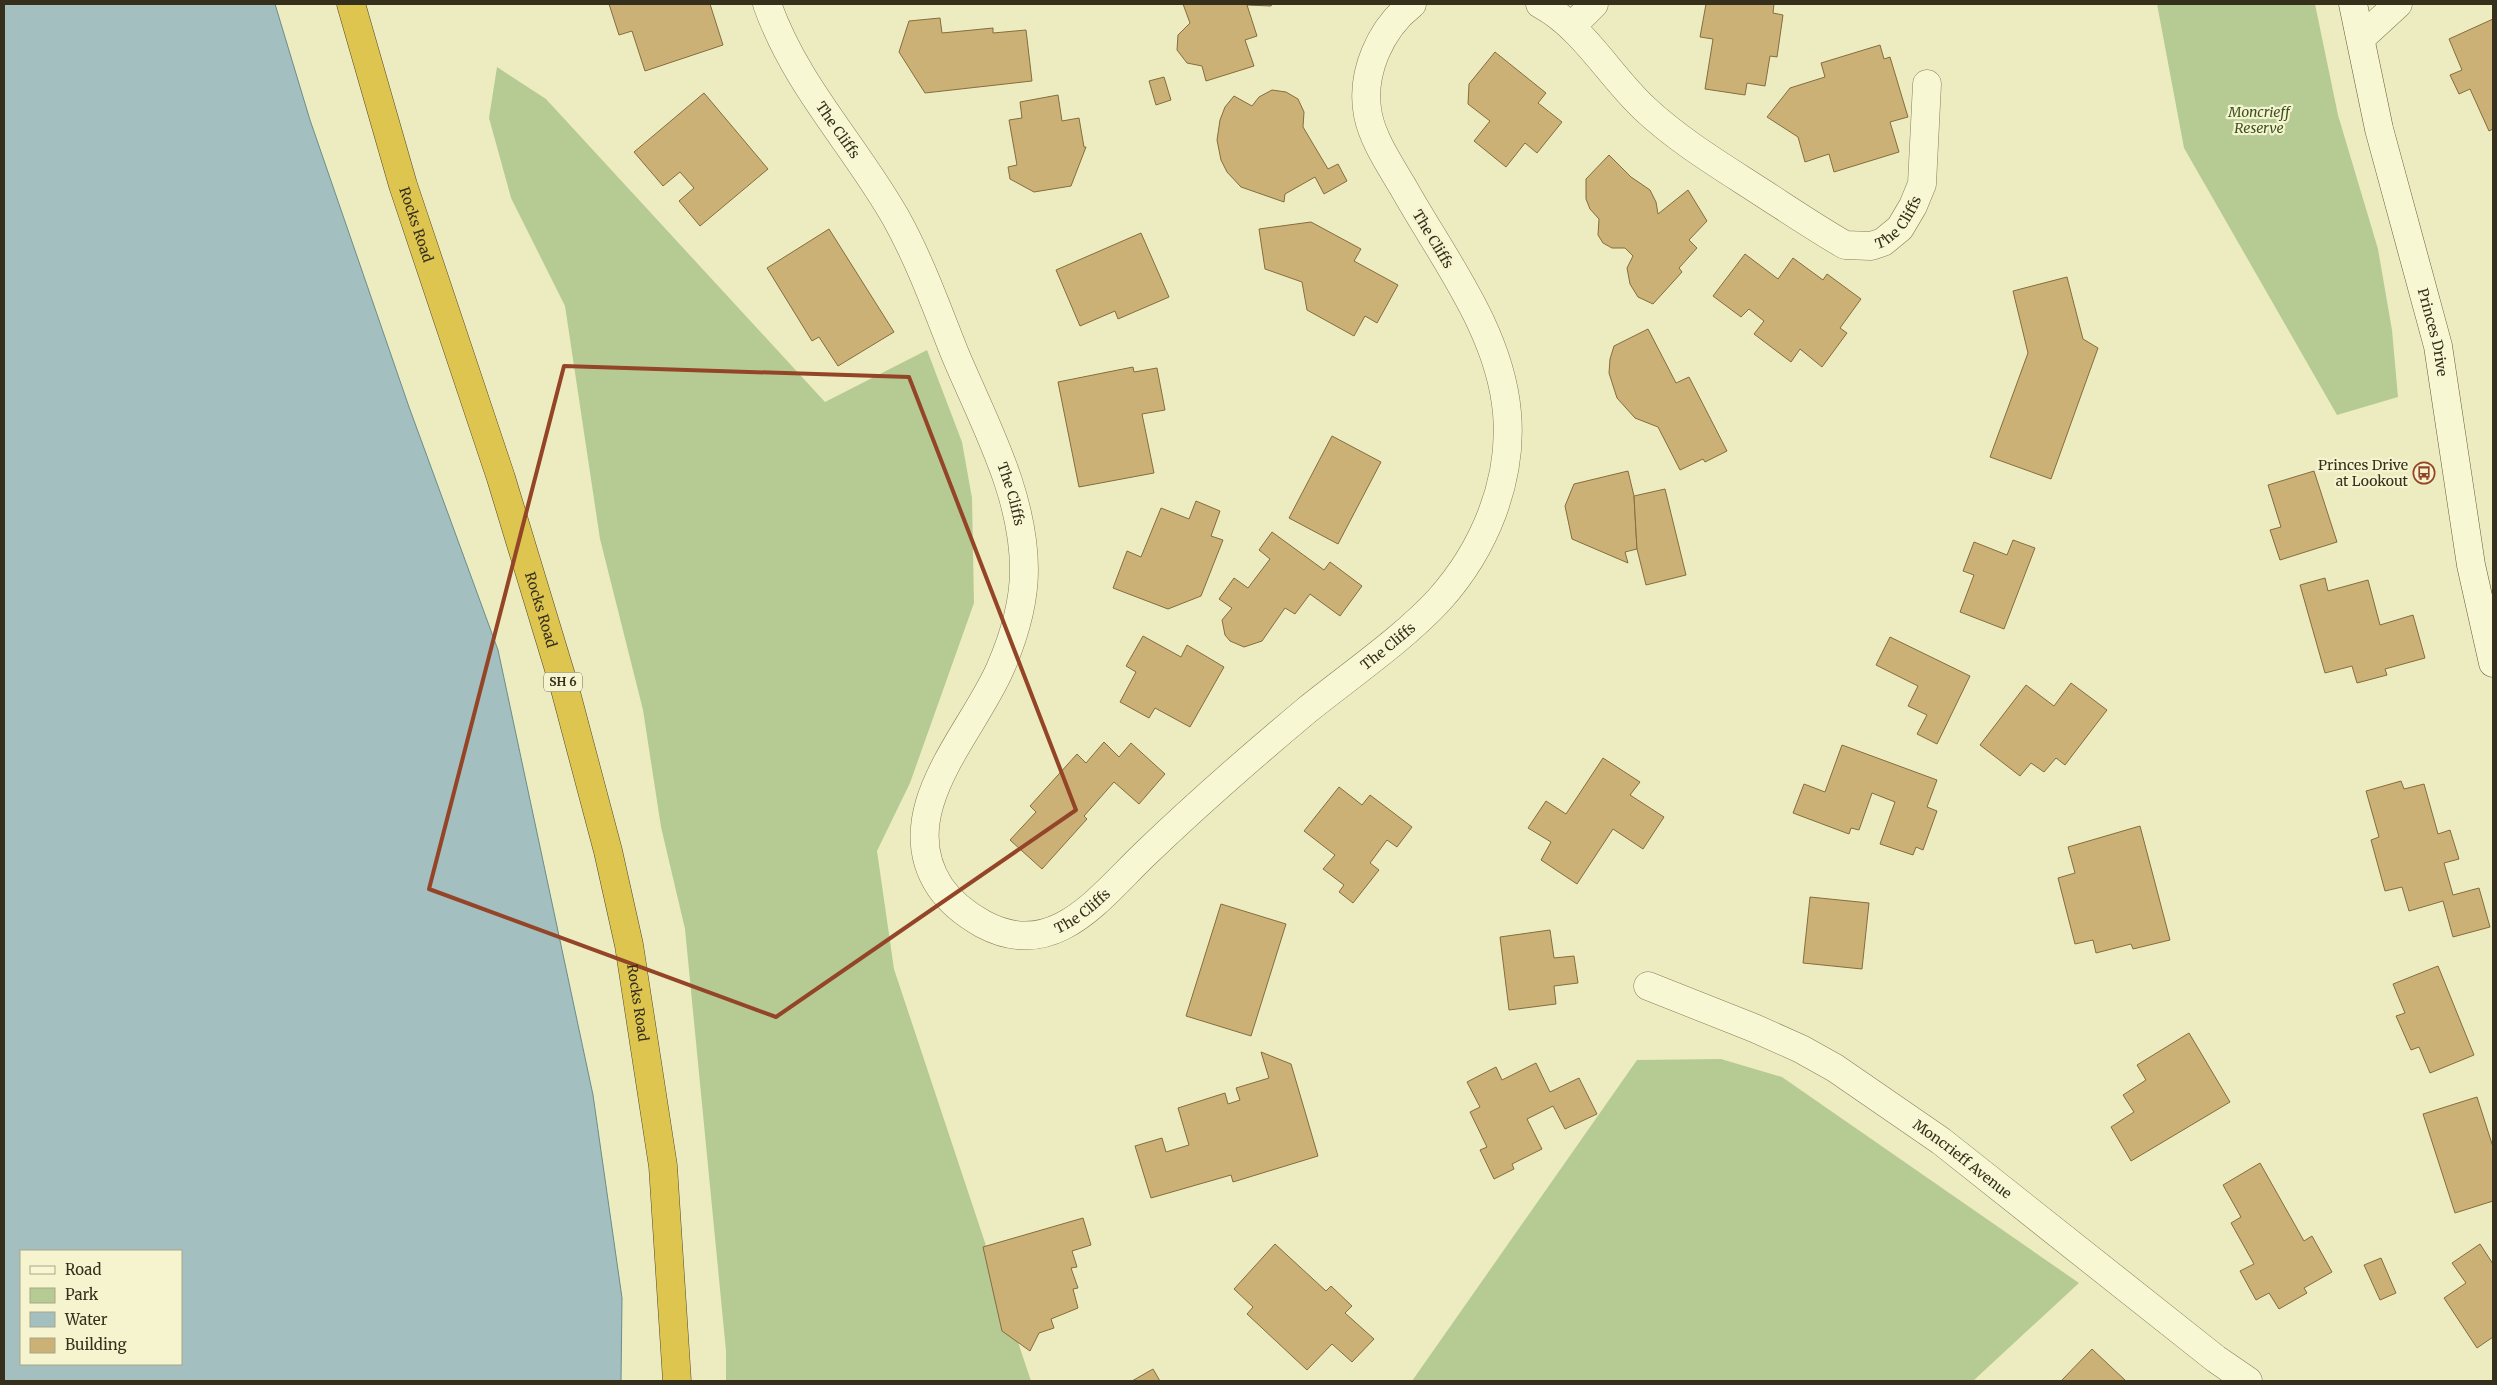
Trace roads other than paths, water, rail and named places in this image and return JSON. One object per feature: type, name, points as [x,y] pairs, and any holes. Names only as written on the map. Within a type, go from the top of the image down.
[{"type":"highway","name":"Rocks Road","points":[[351,4],[403,185],[501,478],[565,689],[608,851],[629,945],[663,1166],[677,1381]]},
{"type":"street","name":"The Cliffs","points":[[767,4],[777,33],[805,84],[896,217],[915,256],[1008,481],[1022,530],[1024,576],[1016,622],[1000,670],[934,791],[924,822],[924,848],[931,870],[943,892],[963,912],[988,927],[1015,936],[1038,935],[1064,926],[1083,916],[1162,838],[1244,762],[1435,604],[1469,559],[1487,526],[1501,492],[1507,455],[1508,415],[1501,374],[1467,296],[1393,170],[1376,139],[1368,118],[1366,96],[1369,74],[1375,54],[1383,36],[1398,14],[1412,4]]},
{"type":"street","name":"The Cliffs","points":[[1540,4],[1572,26],[1609,71],[1666,127],[1696,150],[1846,245],[1871,246],[1883,242],[1900,228],[1913,206],[1922,184],[1927,84]]},
{"type":"street","points":[[1572,26],[1594,4]]},
{"type":"street","name":"Princes Drive","points":[[2353,4],[2380,129],[2438,346],[2470,565],[2493,663]]},
{"type":"street","points":[[2361,38],[2398,4]]},
{"type":"street","name":"Moncrieff Avenue","points":[[1648,986],[1801,1049],[1863,1087],[1941,1141],[2216,1360],[2248,1381]]},
{"type":"water","points":[[4,4],[275,4],[310,120],[409,407],[498,650],[593,1095],[622,1298],[621,1381],[4,1381]]},
{"type":"place","name":"Princes Drive at Lookout","points":[[2424,473]]},
{"type":"park label","name":"Moncrieff Reserve","points":[[2259,120]]}]
